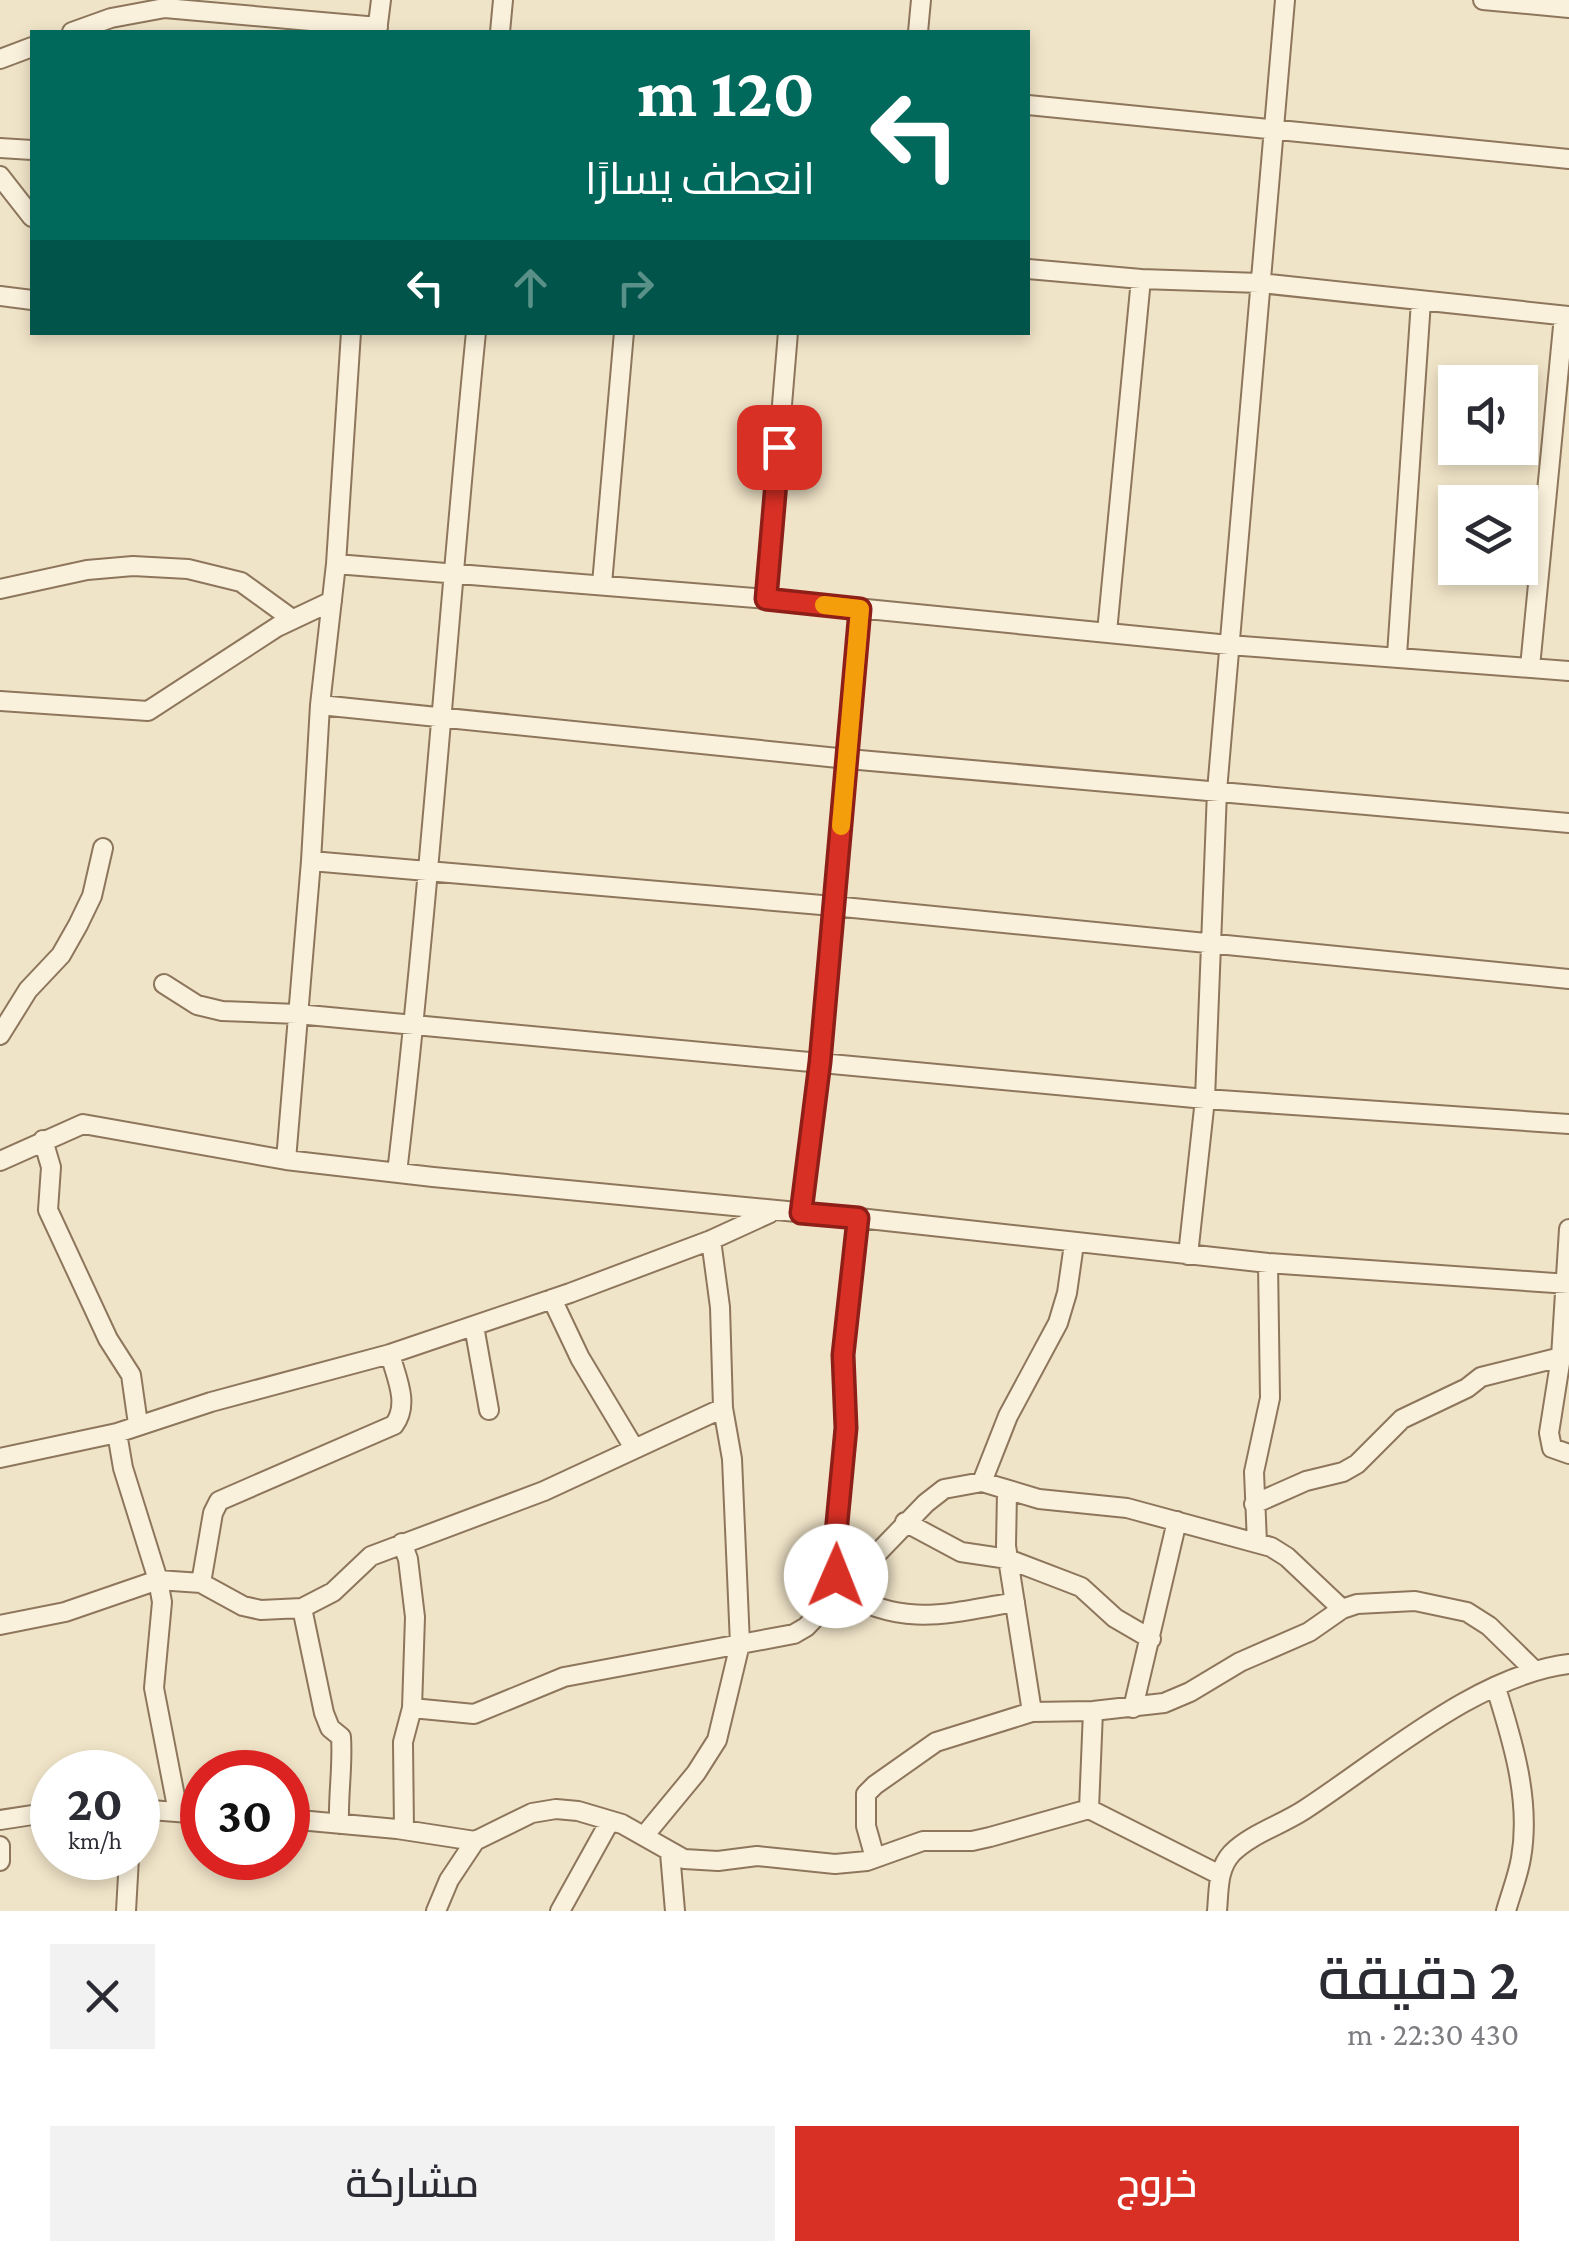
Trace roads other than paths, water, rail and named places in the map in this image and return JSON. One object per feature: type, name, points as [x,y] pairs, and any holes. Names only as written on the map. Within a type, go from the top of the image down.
[{"type":"street","points":[[78,30],[111,18],[165,8],[378,30],[381,0]]},
{"type":"street","points":[[500,30],[503,0]]},
{"type":"street","points":[[918,30],[921,0]]},
{"type":"street","points":[[1188,1255],[1205,1099],[1217,790],[1286,0]]},
{"type":"street","points":[[1483,0],[1569,8]]},
{"type":"street","points":[[0,60],[30,48]]},
{"type":"street","points":[[1030,106],[1569,158]]},
{"type":"street","points":[[0,148],[30,150]]},
{"type":"street","points":[[0,176],[30,214]]},
{"type":"street","points":[[1030,269],[1141,279],[1260,283],[1567,316],[1530,667]]},
{"type":"street","points":[[1107,632],[1141,279]]},
{"type":"street","points":[[0,296],[30,300]]},
{"type":"street","points":[[1396,656],[1421,302]]},
{"type":"street","points":[[286,1160],[320,705],[336,564],[350,335]]},
{"type":"street","points":[[397,1173],[414,1025],[476,335]]},
{"type":"street","points":[[602,584],[624,335]]},
{"type":"street","points":[[766,599],[788,335]]},
{"type":"street","points":[[336,564],[452,570],[1229,645],[1569,671]]},
{"type":"street","points":[[0,588],[87,570],[132,566],[188,569],[242,582],[292,620]]},
{"type":"street","points":[[0,700],[148,711],[292,620],[332,601]]},
{"type":"street","points":[[801,1213],[820,1062],[860,609]]},
{"type":"street","points":[[320,705],[848,759],[1569,823]]},
{"type":"street","points":[[0,1034],[28,990],[61,955],[78,925],[92,896],[102,848]]},
{"type":"street","points":[[311,861],[834,906],[1569,980]]},
{"type":"street","points":[[164,984],[197,1006],[222,1012],[297,1014],[1205,1099],[1569,1124]]},
{"type":"street","points":[[0,1161],[83,1124],[286,1160],[397,1173],[1268,1263],[1566,1283]]},
{"type":"street","points":[[43,1140],[51,1167],[48,1210],[108,1339],[131,1375],[138,1424]]},
{"type":"street","points":[[0,1458],[117,1432],[390,1354],[711,1240],[772,1212]]},
{"type":"street","points":[[858,1218],[843,1355],[846,1428],[834,1562],[840,1590],[869,1608],[920,1616],[1015,1602]]},
{"type":"street","points":[[1569,1228],[1561,1357],[1549,1433],[1552,1448],[1569,1454]]},
{"type":"street","points":[[644,1836],[717,1740],[740,1644],[732,1459],[724,1408],[720,1307],[711,1240]]},
{"type":"street","points":[[982,1482],[1008,1416],[1058,1323],[1068,1293],[1074,1244]]},
{"type":"street","points":[[1258,1543],[1254,1504],[1256,1457],[1270,1398],[1268,1263]]},
{"type":"street","points":[[552,1299],[580,1358],[634,1448]]},
{"type":"street","points":[[474,1326],[488,1410]]},
{"type":"street","points":[[201,1583],[213,1512],[220,1501],[394,1425],[402,1416],[403,1403],[390,1354]]},
{"type":"street","points":[[1254,1504],[1357,1464],[1402,1419],[1467,1388],[1481,1377],[1561,1357]]},
{"type":"street","points":[[0,1625],[65,1612],[158,1580],[201,1583],[243,1606],[280,1611],[302,1608],[333,1592],[371,1556],[544,1491],[724,1408]]},
{"type":"street","points":[[117,1432],[158,1580],[162,1621],[154,1688],[178,1812],[160,1811]]},
{"type":"street","points":[[412,1708],[474,1714],[564,1677],[794,1634],[806,1628],[905,1522],[944,1490],[982,1482],[1039,1499],[1126,1508],[1258,1543],[1287,1557],[1342,1609]]},
{"type":"street","points":[[1008,1492],[1008,1559],[1032,1712]]},
{"type":"street","points":[[1133,1708],[1177,1521]]},
{"type":"street","points":[[905,1522],[961,1552],[1008,1559],[1081,1587],[1115,1618],[1151,1640]]},
{"type":"street","points":[[402,1543],[414,1596],[412,1708],[403,1742],[404,1830]]},
{"type":"street","points":[[874,1858],[866,1794],[874,1784],[936,1742],[1032,1712],[1164,1703],[1240,1662],[1309,1632],[1342,1609],[1357,1604],[1415,1600],[1467,1612],[1490,1626],[1534,1670]]},
{"type":"street","points":[[302,1608],[324,1713],[330,1728],[341,1737],[339,1824]]},
{"type":"street","points":[[1218,1911],[1220,1875],[1234,1852],[1252,1838],[1304,1810],[1431,1722],[1534,1670],[1569,1664]]},
{"type":"street","points":[[1496,1688],[1514,1743],[1524,1830],[1521,1860],[1506,1911]]},
{"type":"street","points":[[1088,1809],[1093,1710]]},
{"type":"street","points":[[436,1911],[449,1880],[475,1841],[532,1812],[556,1809],[610,1821],[684,1860],[758,1856],[835,1864],[874,1858],[923,1841],[972,1841],[1088,1809],[1220,1875]]},
{"type":"street","points":[[0,1820],[30,1815]]},
{"type":"street","points":[[310,1821],[475,1841]]},
{"type":"street","points":[[560,1911],[610,1821]]},
{"type":"street","points":[[0,1846],[0,1861]]},
{"type":"street","points":[[670,1853],[675,1911]]},
{"type":"street","points":[[126,1911],[128,1880]]}]
